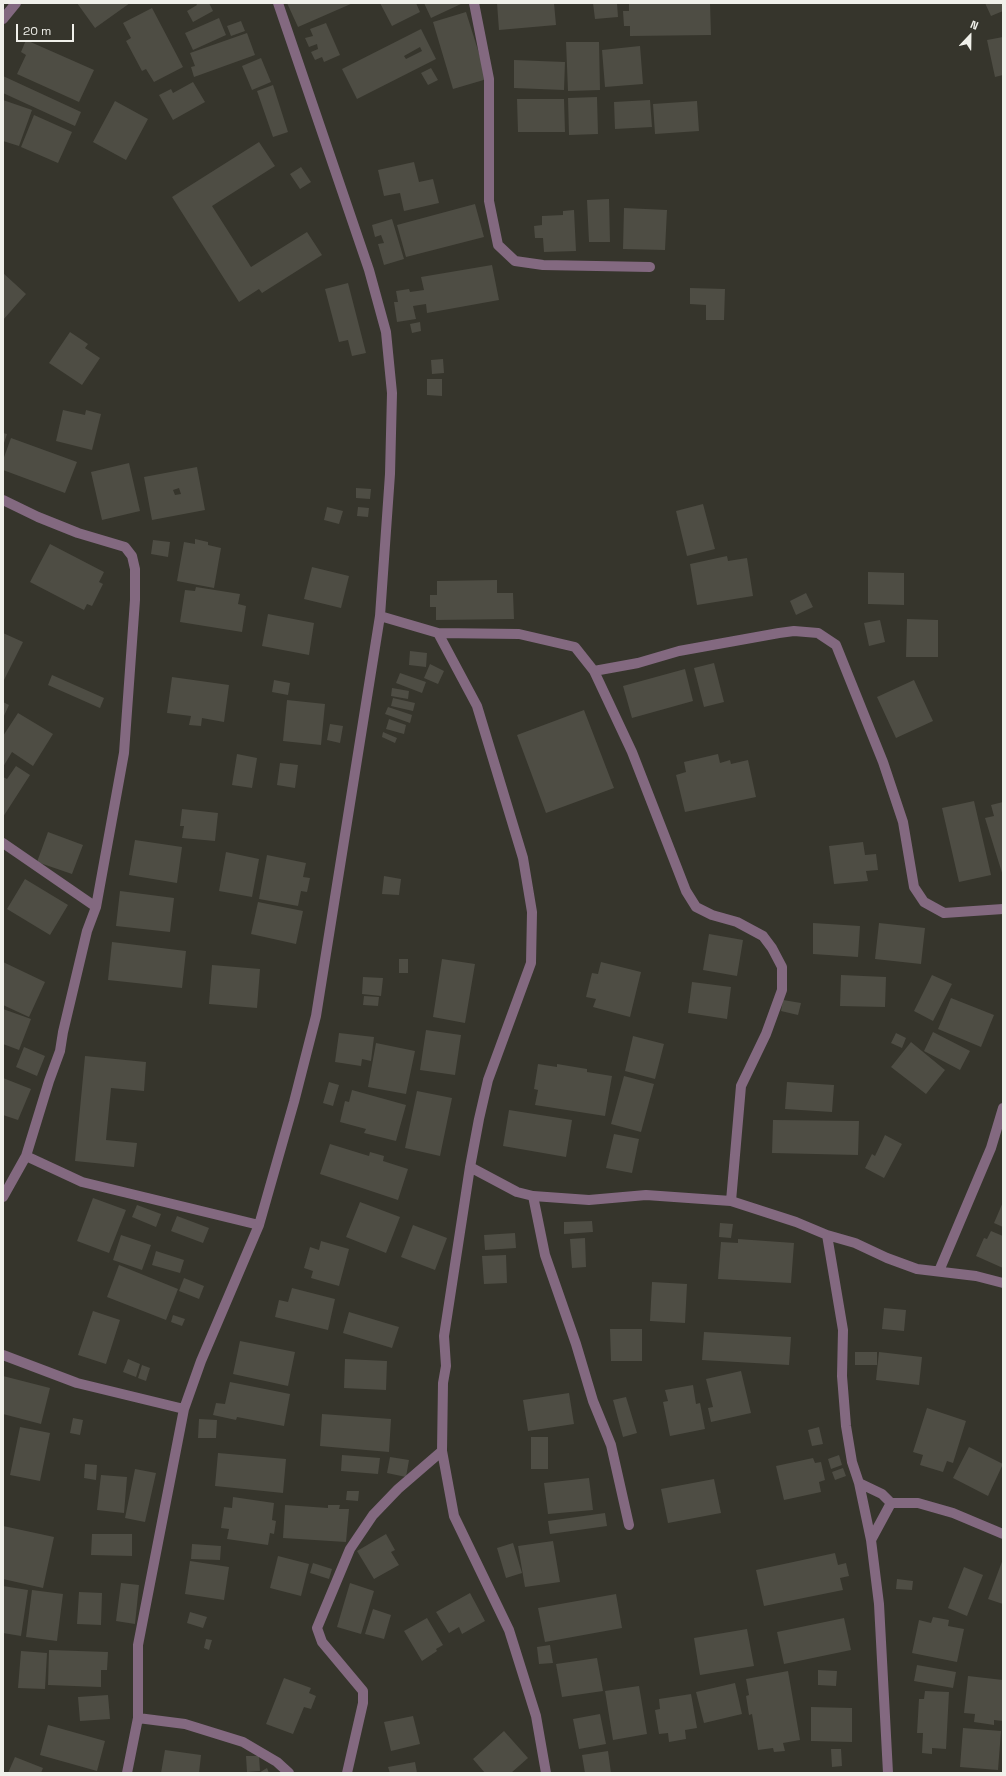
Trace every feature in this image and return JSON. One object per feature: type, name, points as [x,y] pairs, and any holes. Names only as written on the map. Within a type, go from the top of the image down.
[{"type":"street","points":[[3,19],[16,3]]},
{"type":"street","points":[[128,1773],[138,1718],[138,1645],[184,1409],[201,1361],[259,1225],[294,1102],[316,1016],[380,616],[390,474],[392,393],[386,332],[369,270],[278,3]]},
{"type":"street","points":[[474,3],[489,79],[489,201],[498,245],[515,261],[543,265],[650,267]]},
{"type":"street","points":[[3,500],[38,517],[78,533],[124,546],[132,556],[135,569],[135,600],[124,753],[96,907],[87,931],[63,1032],[60,1051],[49,1081],[26,1156],[3,1197]]},
{"type":"street","points":[[380,616],[438,634],[519,634],[575,647],[594,671],[632,752],[686,891],[696,907],[712,915],[737,922],[763,936],[772,948],[782,968],[782,990],[766,1034],[741,1086],[731,1201]]},
{"type":"street","points":[[594,671],[638,663],[679,651],[779,633],[794,631],[818,632],[836,645],[883,762],[903,822],[914,887],[924,902],[944,913],[1003,909]]},
{"type":"street","points":[[438,634],[477,706],[523,858],[532,912],[530,963],[488,1080],[478,1119],[444,1336],[446,1366],[443,1383],[442,1451],[454,1516],[509,1630],[536,1716],[546,1773]]},
{"type":"street","points":[[3,843],[96,907]]},
{"type":"street","points":[[939,1271],[991,1148],[1003,1108]]},
{"type":"street","points":[[26,1156],[82,1182],[259,1225]]},
{"type":"street","points":[[470,1167],[517,1192],[533,1196],[589,1200],[646,1195],[731,1201],[796,1222],[827,1236],[854,1243],[916,1269],[976,1276],[1003,1283]]},
{"type":"street","points":[[533,1196],[544,1255],[576,1344],[593,1401],[611,1445],[629,1525]]},
{"type":"street","points":[[827,1236],[838,1288],[843,1330],[842,1376],[846,1426],[852,1462],[859,1483],[871,1540],[879,1604],[888,1773]]},
{"type":"street","points":[[3,1355],[77,1383],[184,1409]]},
{"type":"street","points":[[347,1773],[364,1702],[363,1691],[322,1642],[318,1628],[350,1550],[373,1515],[398,1489],[442,1451]]},
{"type":"street","points":[[859,1483],[882,1494],[891,1503],[918,1503],[953,1514],[1003,1534]]},
{"type":"street","points":[[871,1540],[891,1503]]},
{"type":"street","points":[[138,1718],[185,1724],[243,1742],[277,1762],[290,1773]]},
{"type":"building","points":[[77,3],[130,3],[95,28]]},
{"type":"building","points":[[196,3],[209,3],[213,11],[193,22],[187,11],[197,5]]},
{"type":"building","points":[[287,3],[353,3],[298,27]]},
{"type":"building","points":[[380,3],[416,3],[420,12],[392,26]]},
{"type":"building","points":[[424,3],[463,3],[431,18]]},
{"type":"building","points":[[497,3],[554,3],[556,25],[499,30]]},
{"type":"building","points":[[593,3],[617,3],[618,17],[595,19]]},
{"type":"building","points":[[629,3],[710,3],[711,35],[630,36],[630,26],[624,26],[623,11],[629,11]]},
{"type":"building","points":[[985,3],[1003,3],[1003,11],[991,16]]},
{"type":"building","points":[[152,8],[183,67],[154,82],[146,69],[142,71],[126,41],[131,38],[123,23]]},
{"type":"building","points":[[466,12],[487,79],[453,89],[433,22]]},
{"type":"building","points":[[219,18],[226,35],[193,50],[185,33]]},
{"type":"building","points":[[241,21],[245,31],[231,36],[227,26]]},
{"type":"building","points":[[326,23],[340,55],[324,62],[322,57],[315,60],[311,52],[318,49],[317,44],[309,47],[305,38],[313,36],[310,29]]},
{"type":"building","points":[[421,29],[436,59],[357,99],[342,69]],"holes":[[[420,47],[422,51],[406,59],[404,56]]]},
{"type":"building","points":[[247,33],[255,55],[194,77],[191,67],[195,66],[190,53]]},
{"type":"building","points":[[1003,37],[1003,75],[995,77],[987,40]]},
{"type":"building","points":[[26,40],[94,70],[79,102],[17,74],[26,55],[21,52]]},
{"type":"building","points":[[566,42],[599,42],[600,90],[568,91]]},
{"type":"building","points":[[640,46],[643,84],[605,87],[602,50]]},
{"type":"building","points":[[261,58],[271,82],[252,90],[242,66]]},
{"type":"building","points":[[514,60],[565,62],[564,90],[514,88]]},
{"type":"building","points":[[431,68],[438,80],[428,85],[421,73]]},
{"type":"building","points":[[3,76],[81,112],[75,126],[3,93]]},
{"type":"building","points":[[193,82],[205,102],[173,120],[159,95],[171,89],[173,93]]},
{"type":"building","points":[[273,85],[288,132],[273,137],[257,91]]},
{"type":"building","points":[[597,97],[598,134],[569,135],[568,98]]},
{"type":"building","points":[[517,99],[564,99],[565,132],[518,132]]},
{"type":"building","points":[[3,100],[32,110],[19,146],[3,141]]},
{"type":"building","points":[[650,100],[652,127],[615,129],[614,102]]},
{"type":"building","points":[[115,101],[148,119],[126,160],[93,142]]},
{"type":"building","points":[[697,101],[699,131],[655,134],[653,104]]},
{"type":"building","points":[[34,115],[72,132],[58,163],[21,147]]},
{"type":"building","points":[[259,142],[275,166],[212,206],[251,267],[307,232],[322,255],[262,293],[259,289],[239,302],[172,197]]},
{"type":"building","points":[[414,162],[419,182],[433,179],[439,203],[404,211],[400,193],[384,196],[378,170]]},
{"type":"building","points":[[301,167],[311,182],[300,189],[290,174]]},
{"type":"building","points":[[609,199],[610,242],[589,242],[587,200]]},
{"type":"building","points":[[475,204],[484,237],[406,257],[397,225]]},
{"type":"building","points":[[624,208],[667,210],[665,250],[623,249]]},
{"type":"building","points":[[574,210],[576,251],[544,252],[543,238],[535,238],[534,226],[542,225],[542,216],[563,215],[563,211]]},
{"type":"building","points":[[392,219],[404,259],[384,265],[378,244],[384,243],[381,235],[375,237],[372,225]]},
{"type":"building","points":[[492,265],[499,300],[427,313],[426,304],[413,306],[416,319],[397,322],[394,302],[398,302],[396,291],[409,289],[410,292],[424,290],[421,277]]},
{"type":"building","points":[[3,273],[26,294],[3,320]]},
{"type":"building","points":[[348,283],[366,353],[352,356],[348,340],[339,342],[325,289]]},
{"type":"building","points":[[690,288],[725,289],[724,320],[706,320],[706,305],[690,304]]},
{"type":"building","points":[[420,322],[421,331],[412,333],[410,324]]},
{"type":"building","points":[[70,332],[88,344],[85,348],[100,358],[82,385],[49,363]]},
{"type":"building","points":[[443,359],[444,373],[432,374],[431,360]]},
{"type":"building","points":[[427,379],[442,379],[442,396],[427,395]]},
{"type":"building","points":[[63,410],[85,415],[86,410],[101,414],[92,450],[56,441]]},
{"type":"building","points":[[3,433],[7,434],[3,446]]},
{"type":"building","points":[[11,438],[77,462],[65,493],[3,470],[3,460]]},
{"type":"building","points":[[129,463],[140,511],[102,520],[91,472]]},
{"type":"building","points":[[197,467],[205,510],[152,520],[144,477]],"holes":[[[179,488],[181,494],[175,495],[173,490]]]},
{"type":"building","points":[[356,488],[371,489],[370,499],[356,498]]},
{"type":"building","points":[[703,504],[715,549],[687,556],[676,511]]},
{"type":"building","points":[[327,507],[343,511],[339,524],[324,520]]},
{"type":"building","points":[[358,507],[369,508],[368,517],[357,516]]},
{"type":"building","points":[[195,539],[208,542],[208,545],[221,548],[214,588],[177,581],[184,542],[195,544]]},
{"type":"building","points":[[153,540],[170,542],[168,557],[151,554]]},
{"type":"building","points":[[50,544],[104,572],[99,582],[103,584],[92,606],[87,604],[84,610],[30,582]]},
{"type":"building","points":[[727,556],[728,561],[747,558],[753,596],[697,605],[690,564]]},
{"type":"building","points":[[312,567],[349,576],[341,608],[304,599]]},
{"type":"building","points":[[868,572],[904,573],[904,605],[868,604]]},
{"type":"building","points":[[497,580],[497,593],[513,593],[514,619],[436,620],[436,607],[430,607],[430,595],[437,595],[437,581]]},
{"type":"building","points":[[196,587],[240,594],[238,604],[246,606],[242,632],[180,622],[185,590],[195,591]]},
{"type":"building","points":[[806,593],[813,607],[796,615],[790,601]]},
{"type":"building","points":[[268,614],[314,623],[309,655],[262,646]]},
{"type":"building","points":[[907,619],[938,620],[938,657],[906,657]]},
{"type":"building","points":[[880,620],[885,642],[869,646],[864,623]]},
{"type":"building","points":[[3,633],[23,642],[4,680],[3,680]]},
{"type":"building","points":[[410,651],[427,653],[426,667],[409,665]]},
{"type":"building","points":[[714,663],[724,702],[704,707],[694,668]]},
{"type":"building","points":[[430,664],[444,671],[438,684],[424,678]]},
{"type":"building","points":[[685,669],[693,701],[632,718],[623,686]]},
{"type":"building","points":[[400,673],[426,682],[422,693],[396,683]]},
{"type":"building","points":[[52,675],[104,698],[100,708],[48,685]]},
{"type":"building","points":[[172,677],[229,685],[224,722],[202,718],[201,726],[189,725],[191,716],[167,713]]},
{"type":"building","points":[[274,680],[290,683],[288,695],[272,692]]},
{"type":"building","points":[[914,680],[933,721],[896,738],[877,697]]},
{"type":"building","points":[[392,688],[409,691],[408,699],[391,696]]},
{"type":"building","points":[[393,698],[415,703],[413,711],[391,706]]},
{"type":"building","points":[[287,700],[325,704],[321,745],[283,741]]},
{"type":"building","points":[[3,702],[9,705],[3,718]]},
{"type":"building","points":[[388,707],[412,715],[410,723],[385,714]]},
{"type":"building","points":[[584,710],[614,788],[546,813],[517,735]]},
{"type":"building","points":[[18,713],[53,734],[33,766],[12,752],[3,767],[3,736]]},
{"type":"building","points":[[389,719],[406,725],[404,734],[386,729]]},
{"type":"building","points":[[330,724],[343,726],[340,743],[327,740]]},
{"type":"building","points":[[383,732],[397,738],[395,743],[382,737]]},
{"type":"building","points":[[237,754],[257,758],[252,788],[232,785]]},
{"type":"building","points":[[718,754],[720,763],[730,760],[731,764],[748,760],[756,797],[685,812],[676,775],[686,772],[684,762]]},
{"type":"building","points":[[280,763],[298,765],[295,788],[277,785]]},
{"type":"building","points":[[16,766],[30,775],[3,817],[3,777],[7,779]]},
{"type":"building","points":[[974,801],[991,875],[959,882],[942,808]]},
{"type":"building","points":[[1003,802],[1003,876],[985,818],[994,816],[991,805]]},
{"type":"building","points":[[182,809],[218,813],[215,841],[182,838],[184,826],[180,826]]},
{"type":"building","points":[[48,832],[83,845],[72,874],[37,862]]},
{"type":"building","points":[[135,840],[182,847],[177,883],[129,875]]},
{"type":"building","points":[[863,842],[865,855],[876,854],[878,870],[866,871],[868,881],[834,884],[829,846]]},
{"type":"building","points":[[226,852],[259,859],[252,897],[219,891]]},
{"type":"building","points":[[267,855],[306,863],[303,877],[310,878],[307,892],[301,891],[298,906],[259,899]]},
{"type":"building","points":[[384,876],[401,879],[399,895],[382,894]]},
{"type":"building","points":[[25,879],[68,905],[50,935],[7,909]]},
{"type":"building","points":[[120,891],[174,898],[170,932],[116,926]]},
{"type":"building","points":[[258,902],[303,911],[296,944],[251,934]]},
{"type":"building","points":[[813,923],[860,926],[858,957],[813,954]]},
{"type":"building","points":[[879,923],[925,928],[921,964],[875,959]]},
{"type":"building","points":[[709,934],[743,940],[737,976],[703,970]]},
{"type":"building","points":[[112,942],[186,951],[182,988],[108,980]]},
{"type":"building","points":[[399,959],[408,959],[408,973],[399,973]]},
{"type":"building","points":[[442,959],[475,964],[465,1023],[433,1017]]},
{"type":"building","points":[[3,962],[45,982],[29,1017],[3,1005]]},
{"type":"building","points":[[601,962],[641,972],[630,1017],[593,1007],[596,999],[586,997],[592,973],[598,974]]},
{"type":"building","points":[[212,965],[260,969],[257,1008],[209,1004]]},
{"type":"building","points":[[841,975],[886,977],[885,1007],[840,1006]]},
{"type":"building","points":[[932,975],[952,984],[933,1021],[914,1011]]},
{"type":"building","points":[[363,977],[383,978],[381,996],[362,994]]},
{"type":"building","points":[[692,982],[731,987],[727,1019],[688,1013]]},
{"type":"building","points":[[364,996],[379,997],[378,1006],[363,1005]]},
{"type":"building","points":[[951,998],[994,1015],[981,1047],[938,1029]]},
{"type":"building","points":[[783,1000],[801,1003],[798,1015],[781,1011]]},
{"type":"building","points":[[3,1009],[31,1019],[19,1050],[3,1044]]},
{"type":"building","points":[[426,1030],[461,1035],[455,1075],[420,1070]]},
{"type":"building","points":[[933,1032],[970,1051],[960,1070],[924,1051]]},
{"type":"building","points":[[339,1033],[374,1037],[371,1061],[362,1059],[361,1066],[335,1062]]},
{"type":"building","points":[[896,1033],[906,1038],[902,1048],[891,1043]]},
{"type":"building","points":[[633,1036],[664,1044],[655,1079],[625,1071]]},
{"type":"building","points":[[911,1042],[945,1070],[926,1094],[891,1067]]},
{"type":"building","points":[[376,1043],[415,1051],[406,1094],[368,1087]]},
{"type":"building","points":[[24,1047],[45,1056],[37,1076],[16,1067]]},
{"type":"building","points":[[85,1056],[146,1062],[144,1091],[111,1088],[106,1140],[137,1143],[134,1167],[75,1161]]},
{"type":"building","points":[[538,1064],[557,1067],[557,1064],[587,1069],[587,1072],[612,1076],[605,1116],[535,1105],[538,1090],[534,1089]]},
{"type":"building","points":[[624,1076],[654,1084],[641,1132],[611,1124]]},
{"type":"building","points":[[3,1078],[31,1089],[18,1120],[3,1115]]},
{"type":"building","points":[[329,1082],[339,1085],[333,1106],[323,1103]]},
{"type":"building","points":[[787,1082],[834,1085],[832,1112],[785,1109]]},
{"type":"building","points":[[352,1090],[406,1105],[396,1141],[364,1133],[366,1129],[340,1122],[345,1101],[349,1102]]},
{"type":"building","points":[[417,1091],[452,1098],[440,1156],[405,1148]]},
{"type":"building","points":[[509,1110],[572,1120],[566,1157],[503,1146]]},
{"type":"building","points":[[773,1120],[859,1121],[858,1155],[772,1153]]},
{"type":"building","points":[[614,1134],[639,1139],[632,1173],[606,1168]]},
{"type":"building","points":[[885,1135],[902,1144],[884,1178],[865,1168],[872,1154],[875,1156]]},
{"type":"building","points":[[330,1144],[369,1156],[370,1152],[384,1156],[383,1161],[408,1169],[398,1200],[320,1174]]},
{"type":"building","points":[[93,1198],[126,1210],[109,1253],[77,1241]]},
{"type":"building","points":[[360,1202],[400,1217],[386,1253],[346,1237]]},
{"type":"building","points":[[1003,1202],[1003,1227],[994,1223]]},
{"type":"building","points":[[137,1205],[161,1214],[156,1227],[132,1217]]},
{"type":"building","points":[[177,1216],[209,1228],[203,1243],[171,1231]]},
{"type":"building","points":[[592,1221],[593,1232],[564,1234],[564,1222]]},
{"type":"building","points":[[720,1223],[733,1224],[731,1238],[719,1237]]},
{"type":"building","points":[[413,1225],[447,1238],[435,1270],[401,1257]]},
{"type":"building","points":[[991,1231],[1003,1236],[1003,1268],[976,1256],[984,1238],[987,1239]]},
{"type":"building","points":[[515,1233],[516,1248],[485,1250],[484,1235]]},
{"type":"building","points":[[121,1235],[151,1245],[142,1270],[113,1260]]},
{"type":"building","points":[[585,1238],[586,1267],[572,1268],[570,1239]]},
{"type":"building","points":[[738,1239],[794,1243],[791,1283],[718,1279],[721,1242],[738,1243]]},
{"type":"building","points":[[321,1241],[349,1249],[339,1286],[311,1278],[313,1271],[304,1268],[310,1247],[319,1250]]},
{"type":"building","points":[[156,1251],[184,1260],[180,1273],[152,1265]]},
{"type":"building","points":[[506,1255],[507,1283],[484,1284],[482,1256]]},
{"type":"building","points":[[119,1265],[178,1289],[166,1320],[107,1297]]},
{"type":"building","points":[[184,1278],[204,1286],[199,1299],[179,1291]]},
{"type":"building","points":[[652,1282],[687,1284],[685,1323],[650,1321]]},
{"type":"building","points":[[292,1288],[335,1299],[328,1330],[275,1317],[279,1300],[288,1302]]},
{"type":"building","points":[[884,1308],[906,1310],[904,1331],[882,1329]]},
{"type":"building","points":[[93,1311],[120,1320],[106,1364],[78,1355]]},
{"type":"building","points":[[349,1312],[399,1327],[392,1348],[343,1333]]},
{"type":"building","points":[[173,1315],[185,1319],[182,1326],[171,1322]]},
{"type":"building","points":[[610,1329],[642,1329],[642,1361],[611,1361]]},
{"type":"building","points":[[704,1332],[791,1337],[789,1365],[702,1360]]},
{"type":"building","points":[[240,1341],[295,1352],[288,1386],[233,1374]]},
{"type":"building","points":[[855,1352],[877,1352],[877,1365],[855,1365]]},
{"type":"building","points":[[879,1352],[922,1357],[919,1385],[876,1380]]},
{"type":"building","points":[[128,1359],[140,1364],[136,1377],[123,1372]]},
{"type":"building","points":[[345,1359],[387,1361],[386,1390],[344,1388]]},
{"type":"building","points":[[142,1365],[150,1368],[146,1381],[138,1378]]},
{"type":"building","points":[[741,1371],[751,1413],[711,1422],[708,1408],[713,1407],[706,1379]]},
{"type":"building","points":[[3,1376],[50,1388],[41,1424],[3,1414]]},
{"type":"building","points":[[230,1382],[290,1394],[284,1426],[237,1417],[236,1420],[213,1415],[216,1403],[225,1404]]},
{"type":"building","points":[[693,1385],[696,1404],[700,1403],[705,1429],[670,1436],[663,1402],[668,1401],[665,1390]]},
{"type":"building","points":[[569,1393],[574,1424],[528,1431],[523,1400]]},
{"type":"building","points":[[626,1397],[637,1433],[623,1437],[613,1400]]},
{"type":"building","points":[[927,1408],[966,1421],[953,1463],[947,1461],[943,1472],[920,1465],[923,1455],[913,1452]]},
{"type":"building","points":[[322,1414],[391,1419],[389,1452],[320,1446]]},
{"type":"building","points":[[73,1418],[83,1420],[80,1435],[70,1433]]},
{"type":"building","points":[[199,1419],[217,1420],[216,1438],[198,1438]]},
{"type":"building","points":[[20,1427],[50,1433],[40,1481],[10,1475]]},
{"type":"building","points":[[819,1427],[823,1444],[812,1446],[808,1430]]},
{"type":"building","points":[[531,1437],[548,1437],[548,1469],[531,1469]]},
{"type":"building","points":[[969,1447],[1003,1464],[988,1496],[953,1478]]},
{"type":"building","points":[[218,1453],[286,1459],[283,1493],[215,1486]]},
{"type":"building","points":[[342,1455],[380,1458],[378,1474],[341,1471]]},
{"type":"building","points":[[839,1455],[842,1465],[831,1469],[828,1459]]},
{"type":"building","points":[[390,1457],[409,1460],[406,1477],[387,1473]]},
{"type":"building","points":[[813,1458],[815,1463],[821,1462],[825,1480],[819,1482],[821,1492],[784,1500],[776,1466]]},
{"type":"building","points":[[85,1464],[97,1465],[96,1480],[84,1478]]},
{"type":"building","points":[[843,1468],[846,1476],[835,1480],[832,1472]]},
{"type":"building","points":[[135,1469],[156,1473],[145,1522],[125,1518]]},
{"type":"building","points":[[101,1475],[127,1477],[124,1513],[97,1510]]},
{"type":"building","points":[[589,1478],[593,1510],[548,1514],[544,1483]]},
{"type":"building","points":[[714,1479],[721,1513],[668,1523],[661,1489]]},
{"type":"building","points":[[347,1491],[359,1491],[358,1501],[346,1500]]},
{"type":"building","points":[[233,1497],[274,1503],[272,1520],[276,1521],[274,1534],[270,1533],[268,1545],[227,1539],[229,1529],[221,1528],[224,1507],[232,1508]]},
{"type":"building","points":[[285,1505],[328,1508],[328,1505],[340,1505],[339,1509],[349,1509],[346,1542],[283,1538]]},
{"type":"building","points":[[605,1513],[607,1526],[550,1534],[548,1521]]},
{"type":"building","points":[[3,1526],[54,1537],[43,1588],[3,1579]]},
{"type":"building","points":[[92,1534],[132,1534],[132,1556],[91,1555]]},
{"type":"building","points":[[386,1534],[395,1550],[391,1552],[399,1565],[374,1579],[357,1551]]},
{"type":"building","points":[[553,1541],[560,1582],[525,1587],[518,1546]]},
{"type":"building","points":[[513,1543],[522,1573],[506,1578],[497,1548]]},
{"type":"building","points":[[192,1544],[221,1546],[220,1560],[191,1559]]},
{"type":"building","points":[[835,1553],[838,1565],[846,1563],[849,1576],[840,1578],[843,1590],[764,1606],[756,1570]]},
{"type":"building","points":[[278,1556],[309,1564],[301,1596],[270,1588]]},
{"type":"building","points":[[1003,1559],[1003,1604],[988,1599]]},
{"type":"building","points":[[190,1561],[229,1567],[224,1600],[185,1594]]},
{"type":"building","points":[[313,1563],[332,1569],[329,1579],[310,1573]]},
{"type":"building","points":[[964,1567],[983,1575],[967,1616],[948,1608]]},
{"type":"building","points":[[897,1579],[913,1581],[912,1590],[896,1589]]},
{"type":"building","points":[[121,1583],[139,1585],[135,1624],[116,1621]]},
{"type":"building","points":[[350,1583],[374,1591],[361,1634],[337,1627]]},
{"type":"building","points":[[3,1586],[28,1590],[21,1636],[3,1633]]},
{"type":"building","points":[[32,1590],[63,1594],[57,1641],[26,1637]]},
{"type":"building","points":[[79,1592],[102,1593],[101,1625],[77,1624]]},
{"type":"building","points":[[470,1593],[485,1621],[462,1634],[459,1627],[449,1633],[436,1612]]},
{"type":"building","points":[[616,1594],[622,1628],[545,1642],[538,1608]]},
{"type":"building","points":[[373,1609],[391,1615],[384,1639],[365,1634]]},
{"type":"building","points":[[190,1612],[207,1617],[203,1628],[187,1623]]},
{"type":"building","points":[[933,1617],[949,1620],[948,1626],[964,1629],[957,1662],[912,1653],[919,1620],[931,1623]]},
{"type":"building","points":[[427,1618],[443,1645],[422,1661],[404,1631]]},
{"type":"building","points":[[844,1618],[851,1650],[784,1664],[777,1632]]},
{"type":"building","points":[[747,1629],[754,1666],[700,1675],[694,1638]]},
{"type":"building","points":[[206,1639],[212,1640],[209,1650],[204,1648]]},
{"type":"building","points":[[550,1645],[553,1663],[539,1664],[537,1647]]},
{"type":"building","points":[[49,1650],[108,1652],[107,1670],[101,1670],[101,1687],[48,1685]]},
{"type":"building","points":[[21,1651],[47,1653],[45,1689],[18,1688]]},
{"type":"building","points":[[597,1658],[603,1691],[562,1697],[556,1664]]},
{"type":"building","points":[[917,1665],[956,1672],[953,1688],[914,1681]]},
{"type":"building","points":[[818,1670],[837,1671],[836,1686],[818,1685]]},
{"type":"building","points":[[788,1671],[800,1740],[783,1743],[785,1751],[774,1752],[773,1748],[758,1750],[752,1714],[749,1715],[746,1696],[749,1695],[746,1679]]},
{"type":"building","points":[[968,1676],[1003,1680],[1003,1721],[994,1720],[994,1725],[974,1722],[975,1714],[964,1713]]},
{"type":"building","points":[[284,1678],[311,1688],[309,1693],[316,1696],[311,1709],[304,1707],[293,1734],[266,1724]]},
{"type":"building","points":[[735,1683],[742,1714],[704,1723],[696,1692]]},
{"type":"building","points":[[639,1686],[647,1734],[613,1740],[605,1691]]},
{"type":"building","points":[[925,1691],[949,1692],[946,1749],[932,1748],[932,1754],[922,1753],[923,1733],[917,1733],[919,1699],[924,1699]]},
{"type":"building","points":[[691,1694],[697,1728],[685,1730],[686,1739],[669,1742],[668,1733],[659,1734],[655,1710],[660,1709],[659,1699]]},
{"type":"building","points":[[108,1695],[110,1719],[80,1721],[78,1697]]},
{"type":"building","points":[[811,1707],[852,1708],[852,1742],[811,1741]]},
{"type":"building","points":[[600,1714],[606,1744],[579,1749],[573,1719]]},
{"type":"building","points":[[413,1716],[420,1744],[391,1751],[384,1722]]},
{"type":"building","points":[[48,1725],[105,1741],[97,1771],[40,1755]]},
{"type":"building","points":[[963,1728],[1001,1731],[998,1770],[960,1767]]},
{"type":"building","points":[[504,1731],[528,1758],[511,1773],[485,1773],[473,1759]]},
{"type":"building","points":[[831,1749],[841,1749],[842,1766],[832,1767]]},
{"type":"building","points":[[165,1750],[201,1755],[199,1773],[161,1773]]},
{"type":"building","points":[[608,1751],[611,1773],[585,1773],[582,1755]]},
{"type":"building","points":[[246,1756],[259,1756],[260,1771],[247,1772]]},
{"type":"building","points":[[15,1757],[43,1768],[41,1773],[8,1773]]},
{"type":"building","points":[[415,1762],[417,1773],[390,1773],[388,1767]]},
{"type":"building","points":[[267,1768],[269,1773],[259,1773],[262,1771]]}]
